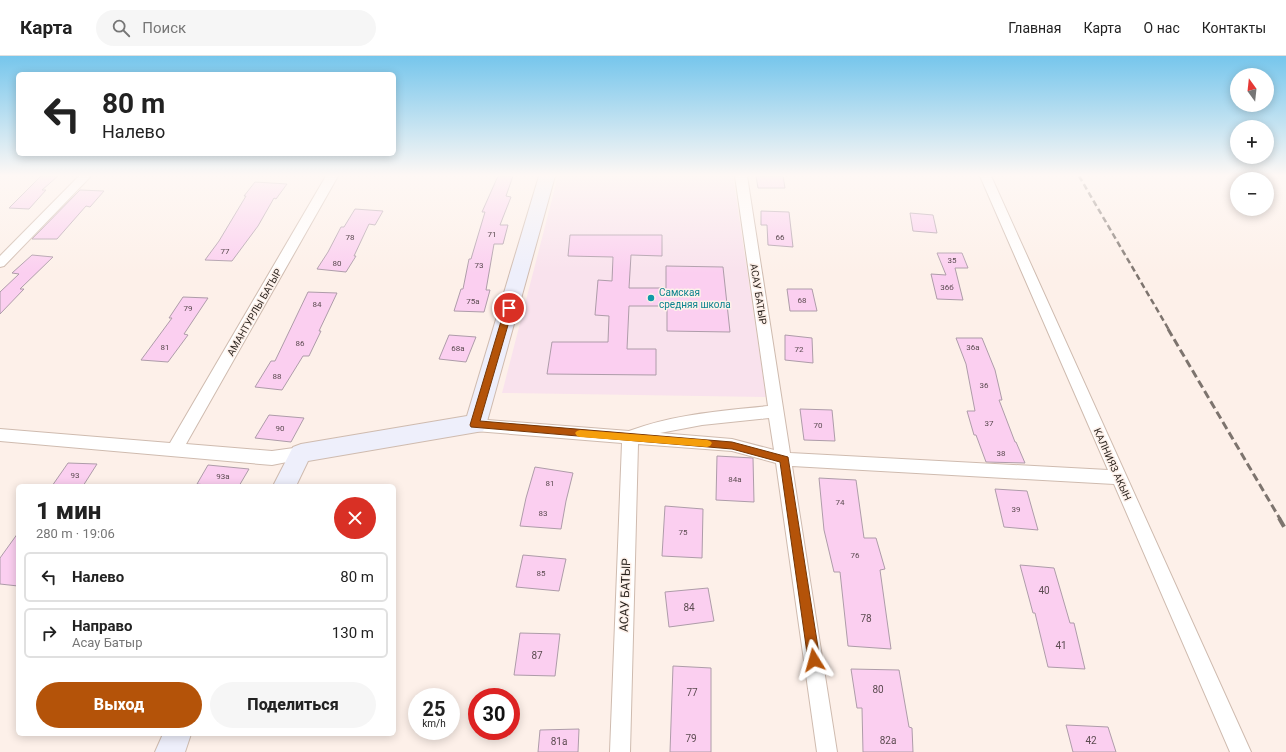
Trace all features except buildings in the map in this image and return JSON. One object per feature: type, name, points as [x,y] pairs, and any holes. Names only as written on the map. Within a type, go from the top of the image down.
[{"type":"street","points":[[0,263],[53,208]]},
{"type":"street","name":"АМАНТУРЛЫ БАТЫР","points":[[175,449],[313,208]]},
{"type":"street","points":[[475,425],[538,208]]},
{"type":"street","name":"АСАУ БАТЫР","points":[[746,208],[827,752]]},
{"type":"street","name":"КАЛНИЯЗ АКЫН","points":[[1000,208],[1241,752]]},
{"type":"street","points":[[630,437],[647,430],[680,422],[776,411]]},
{"type":"street","points":[[0,435],[272,458],[459,426],[475,425],[732,445],[784,460],[1120,477]]},
{"type":"street","name":"АСАУ БАТЫР","points":[[620,752],[630,437]]},
{"type":"street","points":[[285,484],[301,453]]},
{"type":"street","points":[[170,752],[176,736]]},
{"type":"shaded area","points":[[550,208],[738,208],[766,397],[502,393]]},
{"type":"railway","points":[[1098,208],[1169,330]]},
{"type":"railway","points":[[1168,329],[1280,519]]},
{"type":"railway","points":[[1279,518],[1286,530]]},
{"type":"slow traffic","points":[[580,433],[707,443]]},
{"type":"place","name":"Самская средняя школа","points":[[651,298]]},
{"type":"route","points":[[509,308],[475,425],[732,445],[784,460],[814,660]]}]
